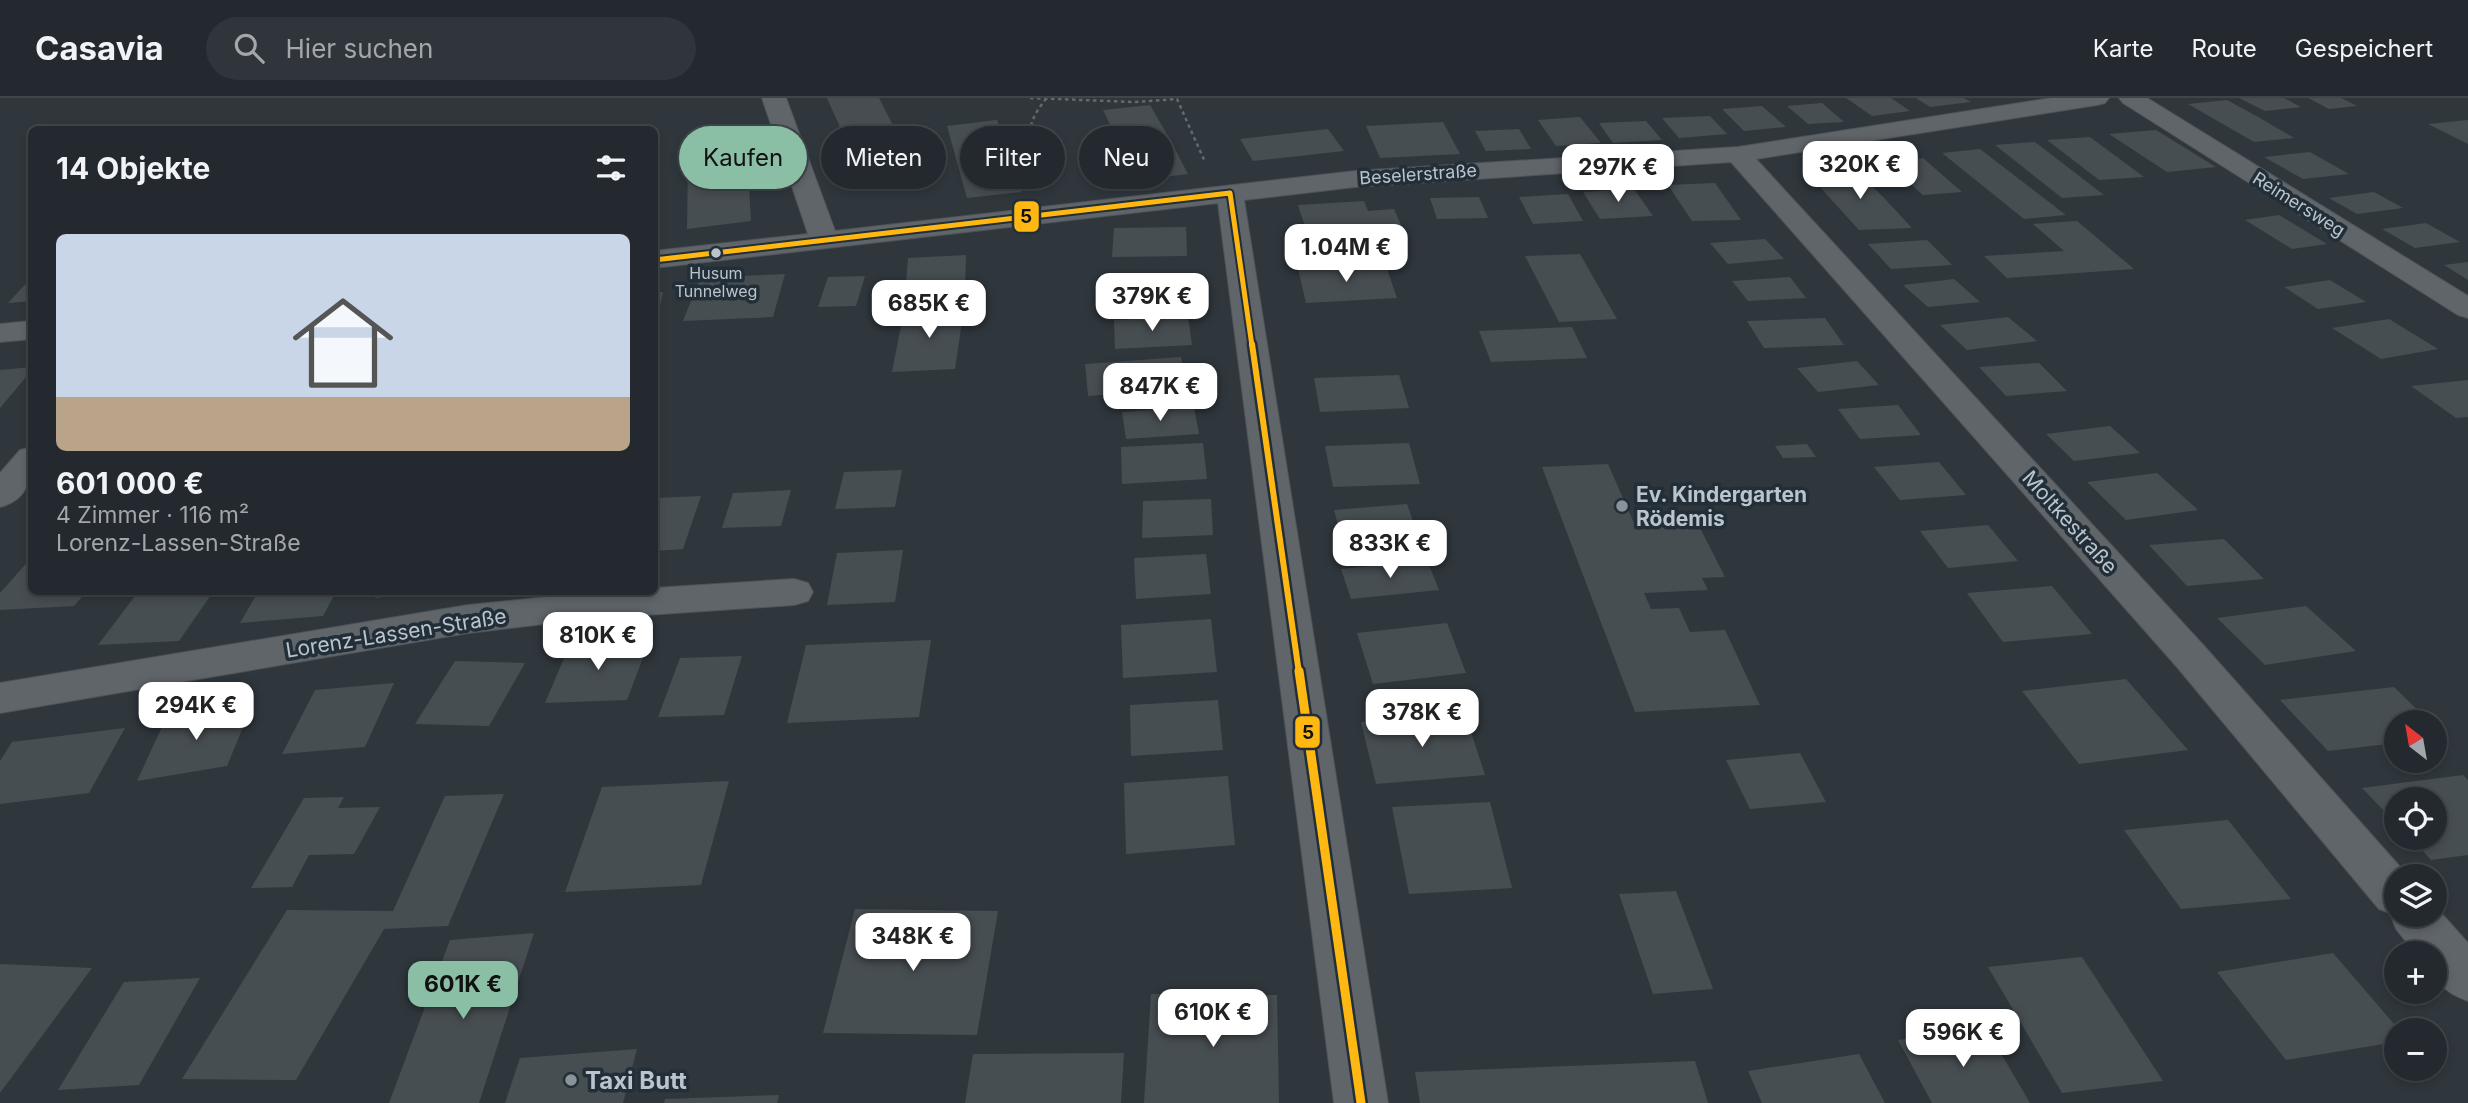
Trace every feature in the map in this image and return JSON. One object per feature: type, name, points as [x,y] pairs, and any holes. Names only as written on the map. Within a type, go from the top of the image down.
[{"type":"street","points":[[775,98],[825,242]]},
{"type":"street","name":"Beselerstraße","points":[[658,260],[1356,178],[1738,153],[2097,98]]},
{"type":"street","name":"Reimersweg","points":[[2131,98],[2468,309]]},
{"type":"street","name":"Moltkestraße","points":[[1738,153],[2182,647],[2384,881]]},
{"type":"street","points":[[1230,193],[1361,1103]]},
{"type":"street","points":[[0,333],[28,330]]},
{"type":"street","points":[[0,496],[28,462]]},
{"type":"street","name":"Lorenz-Lassen-Straße","points":[[0,698],[468,619],[587,606],[794,593]]},
{"type":"street","points":[[2423,927],[2468,979]]},
{"type":"path","points":[[1030,98],[1134,102],[1177,99],[1214,183],[1230,193]]},
{"type":"path","points":[[1047,98],[1034,112],[1027,132],[1057,213]]},
{"type":"building","points":[[827,98],[879,98],[893,126],[839,126]]},
{"type":"building","points":[[1846,98],[1891,98],[1910,111],[1872,116]]},
{"type":"building","points":[[1916,98],[1964,98],[1971,102],[1930,107]]},
{"type":"building","points":[[2239,98],[2284,98],[2301,107],[2265,111]]},
{"type":"building","points":[[2308,98],[2341,98],[2357,106],[2329,109]]},
{"type":"building","points":[[2227,100],[2294,138],[2254,142],[2188,104]]},
{"type":"building","points":[[1822,103],[1844,122],[1808,124],[1787,106]]},
{"type":"building","points":[[1150,105],[1162,126],[1111,126],[1103,110]]},
{"type":"building","points":[[1762,106],[1786,127],[1744,131],[1722,109]]},
{"type":"building","points":[[1710,116],[1727,134],[1679,138],[1662,118]]},
{"type":"building","points":[[1580,117],[1601,143],[1556,146],[1538,120]]},
{"type":"building","points":[[997,120],[999,126],[960,126],[960,173],[947,126]]},
{"type":"building","points":[[2468,120],[2468,144],[2428,124]]},
{"type":"building","points":[[1646,121],[1662,140],[1613,143],[1599,123]]},
{"type":"building","points":[[1443,122],[1460,154],[1380,158],[1366,126]]},
{"type":"building","points":[[1328,129],[1344,151],[1253,161],[1240,139]]},
{"type":"building","points":[[1519,129],[1531,149],[1486,151],[1475,131]]},
{"type":"building","points":[[2156,130],[2216,167],[2167,172],[2109,134]]},
{"type":"building","points":[[2090,137],[2144,177],[2099,180],[2047,140]]},
{"type":"building","points":[[2035,142],[2104,195],[2062,198],[1995,145]]},
{"type":"building","points":[[1174,147],[1188,174],[1174,176]]},
{"type":"building","points":[[1980,149],[2066,215],[2024,219],[1942,153]]},
{"type":"building","points":[[2310,152],[2349,174],[2303,179],[2264,157]]},
{"type":"building","points":[[1923,158],[1962,192],[1923,195],[1885,161]]},
{"type":"building","points":[[1858,172],[1912,228],[1859,230],[1808,174]]},
{"type":"building","points":[[1715,183],[1741,220],[1692,221],[1668,185]]},
{"type":"building","points":[[688,189],[749,189],[751,221],[687,229]]},
{"type":"building","points":[[964,189],[1020,189],[1021,192],[967,198]]},
{"type":"building","points":[[1634,189],[1653,216],[1600,219],[1583,192]]},
{"type":"building","points":[[2374,192],[2403,208],[2357,214],[2329,198]]},
{"type":"building","points":[[1568,194],[1583,221],[1533,224],[1519,197]]},
{"type":"building","points":[[1479,197],[1488,218],[1437,219],[1430,198]]},
{"type":"building","points":[[1364,201],[1368,211],[1394,209],[1402,227],[1307,233],[1298,205]]},
{"type":"building","points":[[2279,215],[2327,244],[2292,249],[2245,220]]},
{"type":"building","points":[[2077,221],[2134,269],[2007,278],[1984,256],[2064,251],[2033,224]]},
{"type":"building","points":[[2426,223],[2460,242],[2415,248],[2382,229]]},
{"type":"building","points":[[1186,227],[1187,256],[1112,257],[1114,228]]},
{"type":"building","points":[[1765,239],[1784,259],[1728,264],[1710,243]]},
{"type":"building","points":[[1927,240],[1952,265],[1891,269],[1868,244]]},
{"type":"building","points":[[1580,254],[1617,319],[1559,322],[1525,256]]},
{"type":"building","points":[[966,255],[965,290],[905,294],[908,258]]},
{"type":"building","points":[[2468,262],[2468,280],[2444,265]]},
{"type":"building","points":[[1386,266],[1397,298],[1306,303],[1298,269]]},
{"type":"building","points":[[785,274],[773,317],[683,321],[700,278]]},
{"type":"building","points":[[865,276],[856,306],[818,307],[828,277]]},
{"type":"building","points":[[1111,276],[1184,276],[1182,303],[1108,303]]},
{"type":"building","points":[[1790,277],[1806,298],[1748,301],[1732,281]]},
{"type":"building","points":[[1954,279],[1980,302],[1928,307],[1903,285]]},
{"type":"building","points":[[2330,280],[2366,302],[2318,309],[2284,287]]},
{"type":"building","points":[[28,281],[28,301],[8,303]]},
{"type":"building","points":[[658,292],[663,292],[658,315]]},
{"type":"building","points":[[964,308],[955,369],[892,372],[904,310]]},
{"type":"building","points":[[1188,316],[1192,345],[1115,349],[1114,320]]},
{"type":"building","points":[[2008,317],[2037,341],[1967,350],[1940,325]]},
{"type":"building","points":[[1825,318],[1844,345],[1764,348],[1747,321]]},
{"type":"building","points":[[2389,319],[2438,349],[2381,359],[2332,328]]},
{"type":"building","points":[[1572,327],[1587,358],[1491,362],[1479,331]]},
{"type":"building","points":[[1181,357],[1187,388],[1088,396],[1085,364]]},
{"type":"building","points":[[1857,361],[1879,385],[1818,392],[1797,368]]},
{"type":"building","points":[[2039,363],[2067,391],[2006,396],[1979,367]]},
{"type":"building","points":[[28,367],[28,375],[0,408],[0,370]]},
{"type":"building","points":[[1399,375],[1409,408],[1320,412],[1314,378]]},
{"type":"building","points":[[2468,380],[2468,417],[2456,418],[2411,386]]},
{"type":"building","points":[[1898,405],[1921,435],[1860,439],[1838,409]]},
{"type":"building","points":[[1194,407],[1199,434],[1126,439],[1122,412]]},
{"type":"building","points":[[2110,426],[2140,453],[2074,461],[2046,434]]},
{"type":"building","points":[[1203,443],[1207,479],[1122,484],[1121,447]]},
{"type":"building","points":[[1409,443],[1420,484],[1333,487],[1325,446]]},
{"type":"building","points":[[1807,444],[1816,457],[1783,458],[1775,446]]},
{"type":"building","points":[[1939,462],[1966,495],[1900,500],[1874,467]]},
{"type":"building","points":[[1608,464],[1634,523],[1696,520],[1725,577],[1702,578],[1708,590],[1644,593],[1651,609],[1679,608],[1690,632],[1725,630],[1760,705],[1635,712],[1542,467]]},
{"type":"building","points":[[902,470],[895,507],[835,509],[844,472]]},
{"type":"building","points":[[2157,473],[2198,510],[2126,520],[2087,482]]},
{"type":"building","points":[[791,490],[781,526],[722,528],[733,493]]},
{"type":"building","points":[[701,496],[683,549],[658,551],[658,498]]},
{"type":"building","points":[[1211,499],[1213,535],[1142,538],[1143,501]]},
{"type":"building","points":[[1407,504],[1421,544],[1345,550],[1334,510]]},
{"type":"building","points":[[1988,525],[2018,561],[1948,568],[1920,531]]},
{"type":"building","points":[[2224,539],[2264,579],[2187,586],[2149,545]]},
{"type":"building","points":[[903,550],[895,602],[827,605],[837,553]]},
{"type":"building","points":[[1206,554],[1211,594],[1136,599],[1134,558]]},
{"type":"building","points":[[1427,560],[1439,590],[1351,599],[1341,569]]},
{"type":"building","points":[[28,562],[28,595],[83,595],[74,606],[0,610],[0,593]]},
{"type":"building","points":[[2052,586],[2092,634],[2003,642],[1967,593]]},
{"type":"building","points":[[136,595],[211,595],[179,641],[98,645]]},
{"type":"building","points":[[256,595],[334,595],[323,616],[240,623]]},
{"type":"building","points":[[376,595],[402,595],[375,598]]},
{"type":"building","points":[[2306,606],[2356,651],[2265,665],[2217,618]]},
{"type":"building","points":[[1211,619],[1217,672],[1123,678],[1121,625]]},
{"type":"building","points":[[1447,623],[1466,673],[1373,684],[1357,633]]},
{"type":"building","points":[[931,640],[919,717],[787,723],[806,645]]},
{"type":"building","points":[[649,642],[627,700],[545,703],[570,644]]},
{"type":"building","points":[[742,656],[724,715],[658,717],[680,658]]},
{"type":"building","points":[[455,661],[525,663],[489,726],[415,724]]},
{"type":"building","points":[[2126,679],[2188,750],[2079,764],[2022,691]]},
{"type":"building","points":[[394,683],[365,747],[282,754],[315,690]]},
{"type":"building","points":[[2394,687],[2418,710],[2384,710],[2384,744],[2328,751],[2280,700]]},
{"type":"building","points":[[1218,700],[1223,750],[1131,756],[1130,705]]},
{"type":"building","points":[[253,703],[227,766],[137,781],[167,716]]},
{"type":"building","points":[[1465,714],[1485,775],[1376,784],[1361,722]]},
{"type":"building","points":[[125,728],[89,793],[0,804],[0,761],[12,742]]},
{"type":"building","points":[[1800,753],[1826,802],[1750,809],[1726,760]]},
{"type":"building","points":[[2463,775],[2468,780],[2468,855],[2431,860],[2422,850],[2447,850],[2447,787],[2384,787],[2384,811],[2362,788]]},
{"type":"building","points":[[1228,776],[1235,845],[1126,854],[1124,783]]},
{"type":"building","points":[[729,781],[701,885],[565,892],[602,787]]},
{"type":"building","points":[[504,794],[448,926],[384,929],[296,1080],[182,1079],[287,910],[393,911],[445,796]]},
{"type":"building","points":[[344,797],[338,808],[380,807],[354,854],[309,855],[292,887],[251,888],[304,798]]},
{"type":"building","points":[[1490,802],[1512,888],[1409,894],[1392,807]]},
{"type":"building","points":[[2228,820],[2291,899],[2181,909],[2124,830]]},
{"type":"building","points":[[1676,891],[1713,989],[1653,994],[1619,894]]},
{"type":"building","points":[[855,909],[998,911],[977,1035],[823,1033]]},
{"type":"building","points":[[534,933],[479,1103],[389,1103],[450,940]]},
{"type":"building","points":[[2333,953],[2389,1018],[2384,1018],[2384,1044],[2286,1060],[2217,972]]},
{"type":"building","points":[[2082,957],[2163,1081],[2062,1093],[1988,967]]},
{"type":"building","points":[[0,964],[92,968],[0,1093]]},
{"type":"building","points":[[200,978],[139,1085],[58,1090],[124,982]]},
{"type":"building","points":[[1151,994],[1277,995],[1279,1103],[1144,1103]]},
{"type":"building","points":[[1986,1028],[2030,1103],[1932,1103],[1898,1040]]},
{"type":"building","name":"Taxi Butt","points":[[637,1049],[623,1103],[505,1103],[520,1058]]},
{"type":"building","points":[[1124,1053],[1121,1103],[965,1103],[973,1054]]},
{"type":"building","points":[[1859,1054],[1885,1103],[1762,1103],[1748,1071]]},
{"type":"building","points":[[1695,1061],[1708,1103],[1420,1103],[1415,1072]]},
{"type":"building","points":[[779,1095],[777,1103],[664,1103],[665,1099]]},
{"type":"transit line","name":"5","points":[[658,260],[1230,193],[1361,1103]]},
{"type":"place","name":"Husum Tunnelweg","points":[[716,253]]},
{"type":"place","name":"Ev. Kindergarten Rödemis","points":[[1622,506]]},
{"type":"place","name":"Taxi Butt","points":[[571,1080]]}]
